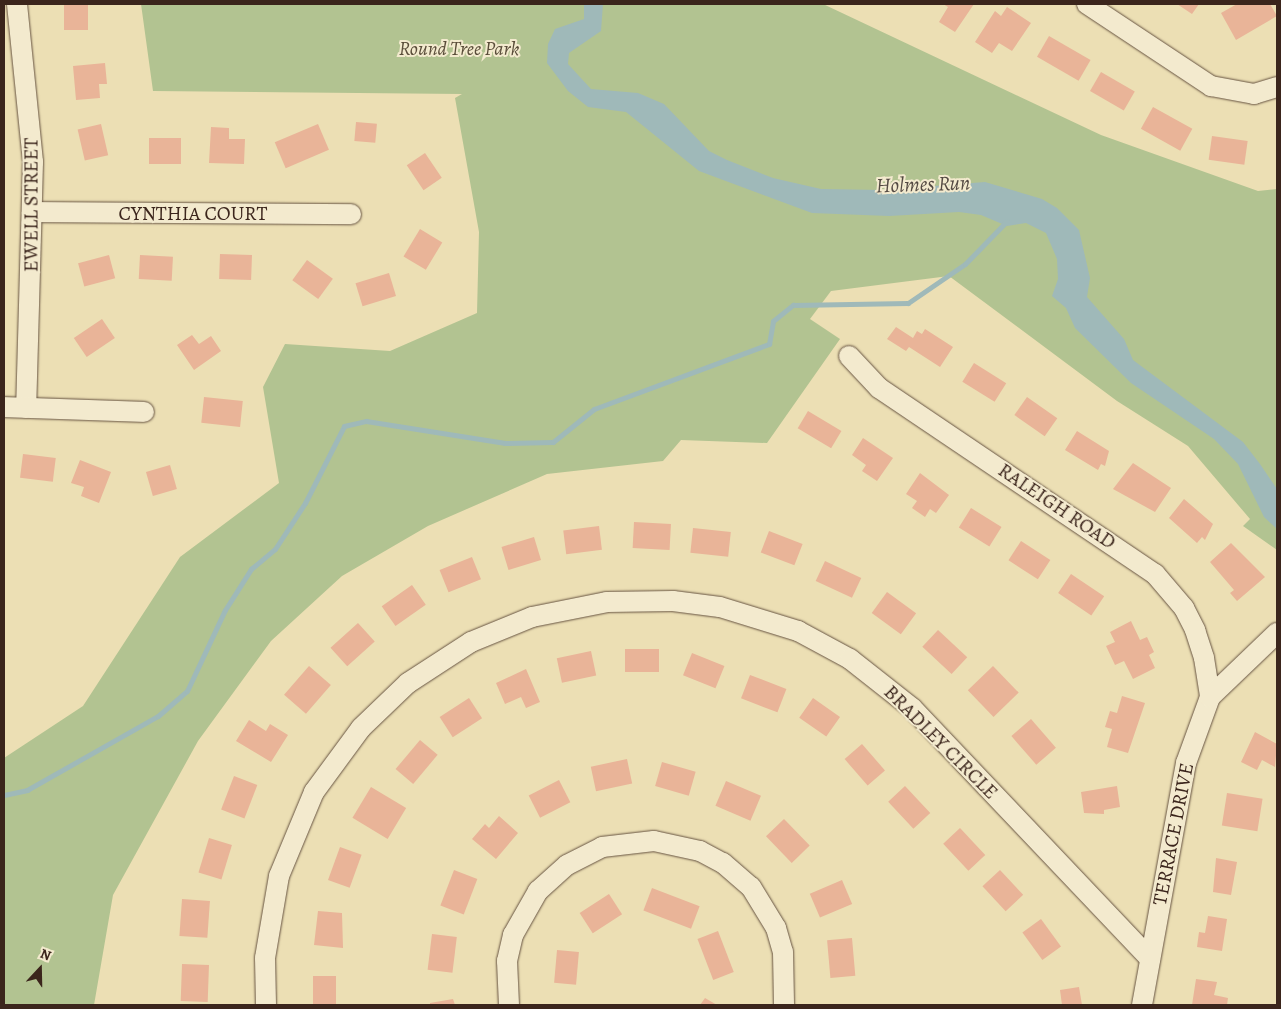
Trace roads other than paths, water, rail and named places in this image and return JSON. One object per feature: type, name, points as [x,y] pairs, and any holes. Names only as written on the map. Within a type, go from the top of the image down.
[{"type":"street","name":"EWELL STREET","points":[[17,4],[29,104],[34,212],[26,408]]},
{"type":"street","points":[[1088,4],[1212,86],[1254,94],[1277,87]]},
{"type":"street","name":"CYNTHIA COURT","points":[[34,212],[351,214]]},
{"type":"street","name":"RALEIGH ROAD","points":[[849,356],[879,388],[1155,574],[1184,608],[1195,630],[1204,658],[1210,697]]},
{"type":"street","points":[[4,407],[144,412]]},
{"type":"street","name":"BRADLEY CIRCLE","points":[[266,1005],[265,958],[279,876],[314,792],[361,728],[408,683],[482,637],[567,607],[635,600],[687,602],[750,615],[798,631],[850,659],[912,708],[1150,959]]},
{"type":"street","name":"TERRACE DRIVE","points":[[1142,1005],[1179,786],[1210,697],[1277,634]]},
{"type":"street","points":[[509,1005],[507,961],[513,935],[538,891],[567,865],[602,847],[654,840],[700,851],[723,863],[751,888],[772,921],[783,952],[784,1005]]},
{"type":"water","points":[[584,4],[603,4],[601,31],[569,53],[568,64],[591,89],[638,93],[664,104],[709,151],[727,160],[773,178],[821,189],[883,190],[985,182],[1042,199],[1057,208],[1079,230],[1090,278],[1087,297],[1124,339],[1133,360],[1243,442],[1277,489],[1277,529],[1264,517],[1238,464],[1214,439],[1131,383],[1075,328],[1066,308],[1052,296],[1058,279],[1057,259],[1046,233],[1026,223],[1007,226],[981,215],[959,212],[889,216],[812,213],[699,171],[626,112],[588,107],[568,91],[547,63],[548,44],[555,29],[584,19]]},
{"type":"waterway","points":[[4,795],[27,790],[158,716],[187,691],[225,610],[251,569],[275,549],[305,503],[344,426],[366,421],[505,443],[553,442],[594,409],[769,344],[773,321],[793,305],[908,303],[965,264],[1007,221]]},
{"type":"park label","name":"Round Tree Park","points":[[459,48]]},
{"type":"water label","name":"Holmes Run","points":[[923,184]]}]
